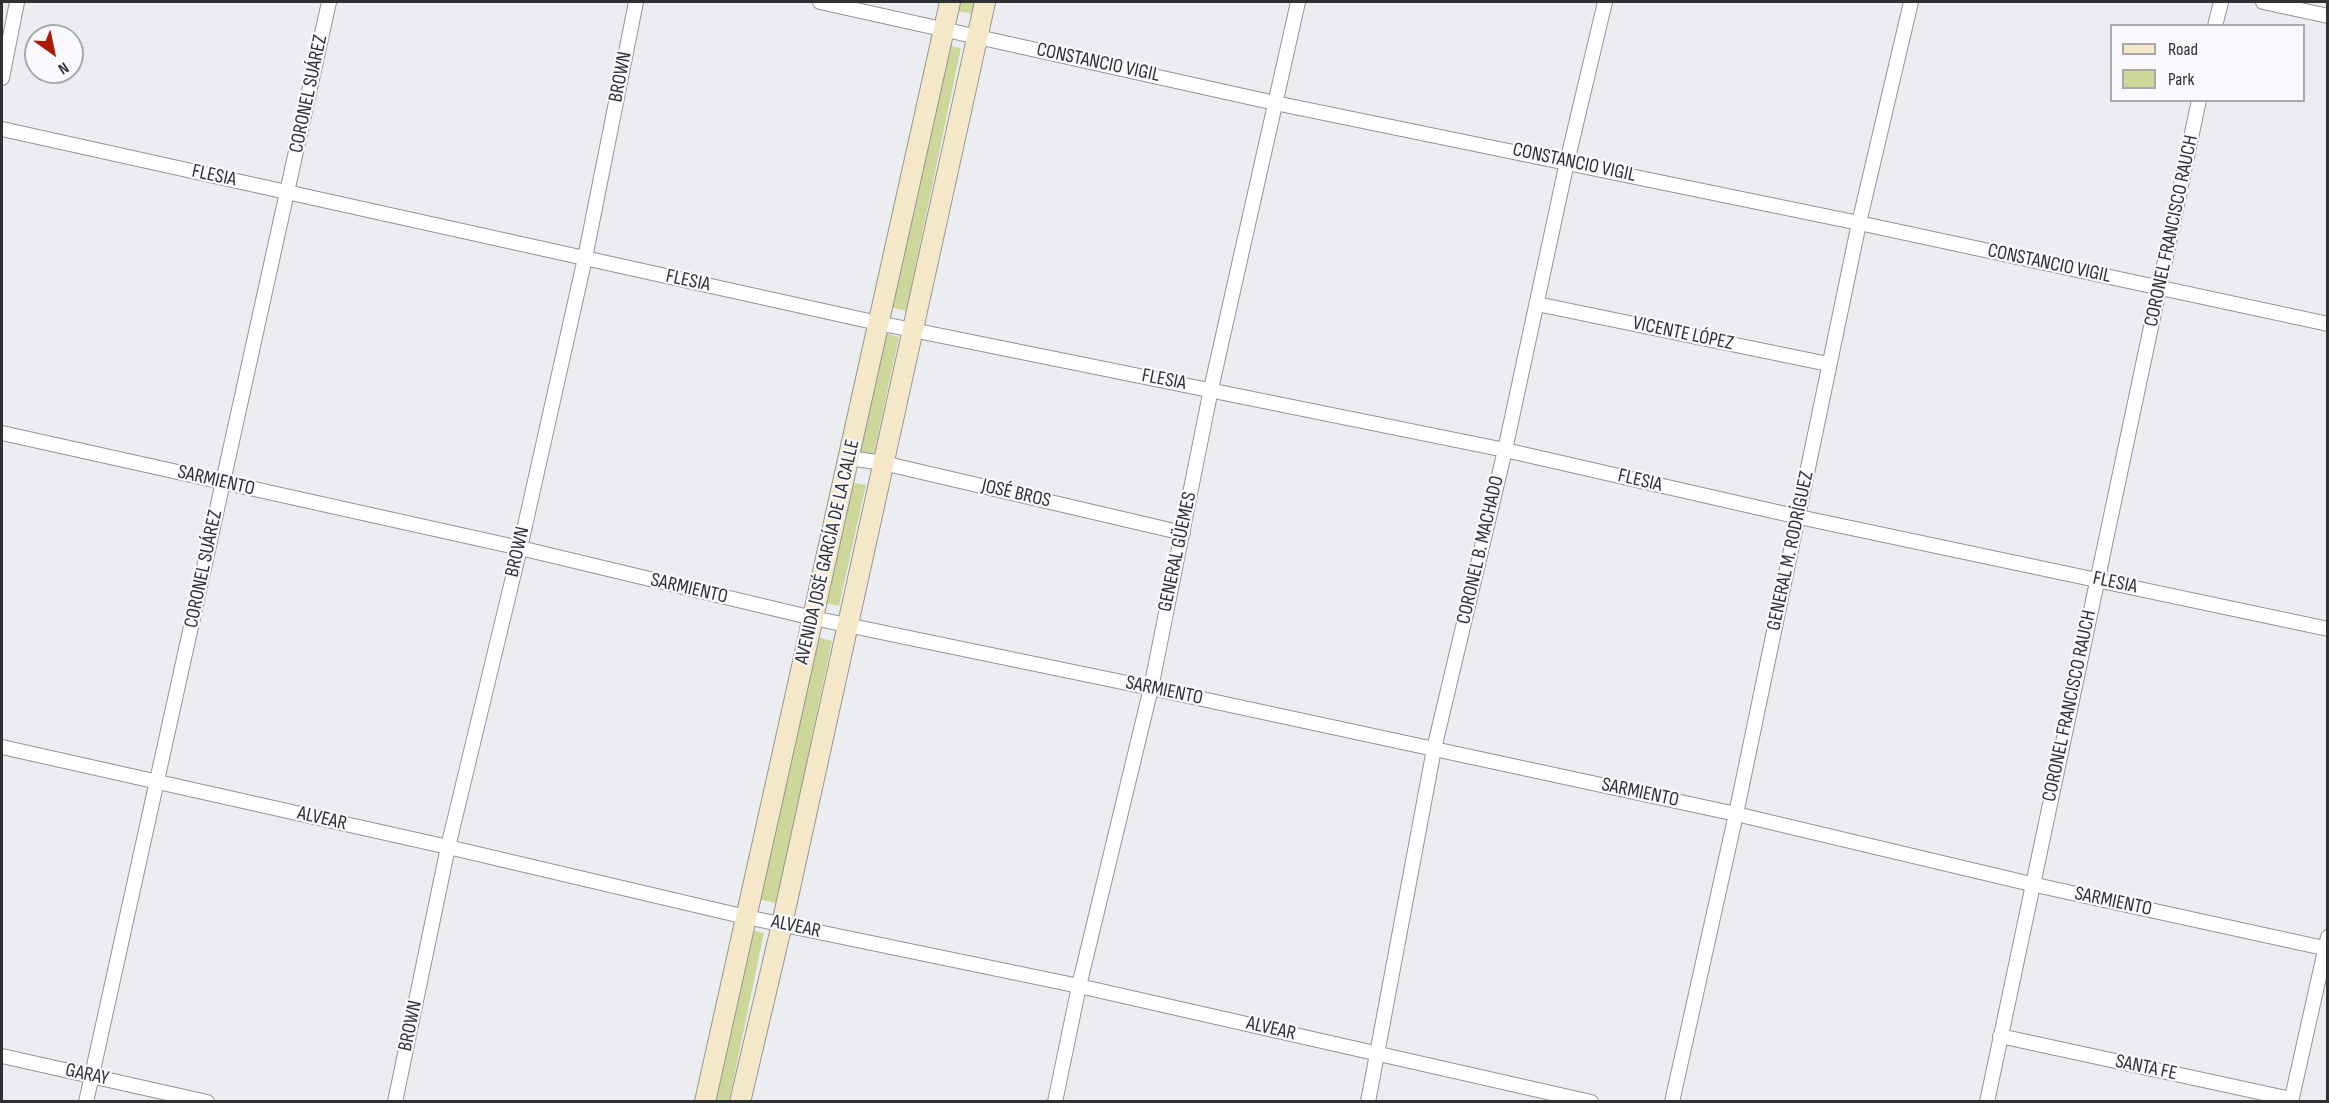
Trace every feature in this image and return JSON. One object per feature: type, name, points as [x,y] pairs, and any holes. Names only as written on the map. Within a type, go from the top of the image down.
[{"type":"main road","name":"AVENIDA JOSÉ GARCÍA DE LA CALLE","points":[[705,1101],[950,2]]},
{"type":"main road","name":"AVENIDA JOSÉ GARCÍA DE LA CALLE","points":[[741,1101],[985,2]]},
{"type":"street","points":[[2,78],[17,2]]},
{"type":"street","name":"CORONEL SUÁREZ","points":[[86,1101],[329,2]]},
{"type":"street","name":"BROWN","points":[[395,1101],[448,847],[520,548],[585,258],[636,2]]},
{"type":"street","name":"CONSTANCIO VIGIL","points":[[820,2],[1275,102],[1859,223],[2328,324]]},
{"type":"street","name":"GENERAL GÜEMES","points":[[1055,1101],[1079,986],[1150,688],[1211,389],[1298,2]]},
{"type":"street","name":"CORONEL B. MACHADO","points":[[1368,1101],[1434,749],[1505,450],[1567,162],[1605,2]]},
{"type":"street","name":"GENERAL M. RODRÍGUEZ","points":[[1672,1101],[1799,517],[1828,364],[1911,2]]},
{"type":"street","points":[[2216,24],[2221,2]]},
{"type":"street","points":[[2263,2],[2328,16]]},
{"type":"street","name":"CORONEL FRANCISCO RAUCH","points":[[1987,1101],[2031,884],[2199,102]]},
{"type":"street","name":"FLESIA","points":[[2,129],[878,323],[1505,450],[1799,517],[2328,629]]},
{"type":"street","name":"VICENTE LÓPEZ","points":[[1537,304],[1828,364]]},
{"type":"street","name":"SARMIENTO","points":[[2,433],[520,548],[848,626],[1150,688],[1736,814],[2031,884],[2327,945]]},
{"type":"street","name":"JOSÉ BROS","points":[[849,458],[883,463],[1183,533]]},
{"type":"street","name":"ALVEAR","points":[[2,747],[448,847],[746,917],[1079,986],[1591,1101]]},
{"type":"street","points":[[2291,1100],[2327,945]]},
{"type":"street","name":"SANTA FE","points":[[2000,1036],[2291,1100]]},
{"type":"street","name":"GARAY","points":[[2,1056],[207,1101]]},
{"type":"green space","points":[[959,2],[976,2],[973,14],[957,11]]},
{"type":"green space","points":[[945,45],[961,48],[906,311],[890,307]]},
{"type":"green space","points":[[883,333],[899,337],[873,458],[858,454]]},
{"type":"green space","points":[[850,482],[866,485],[839,606],[824,603]]},
{"type":"green space","points":[[816,637],[832,641],[777,903],[760,900]]},
{"type":"green space","points":[[748,929],[764,933],[729,1101],[712,1102]]}]
